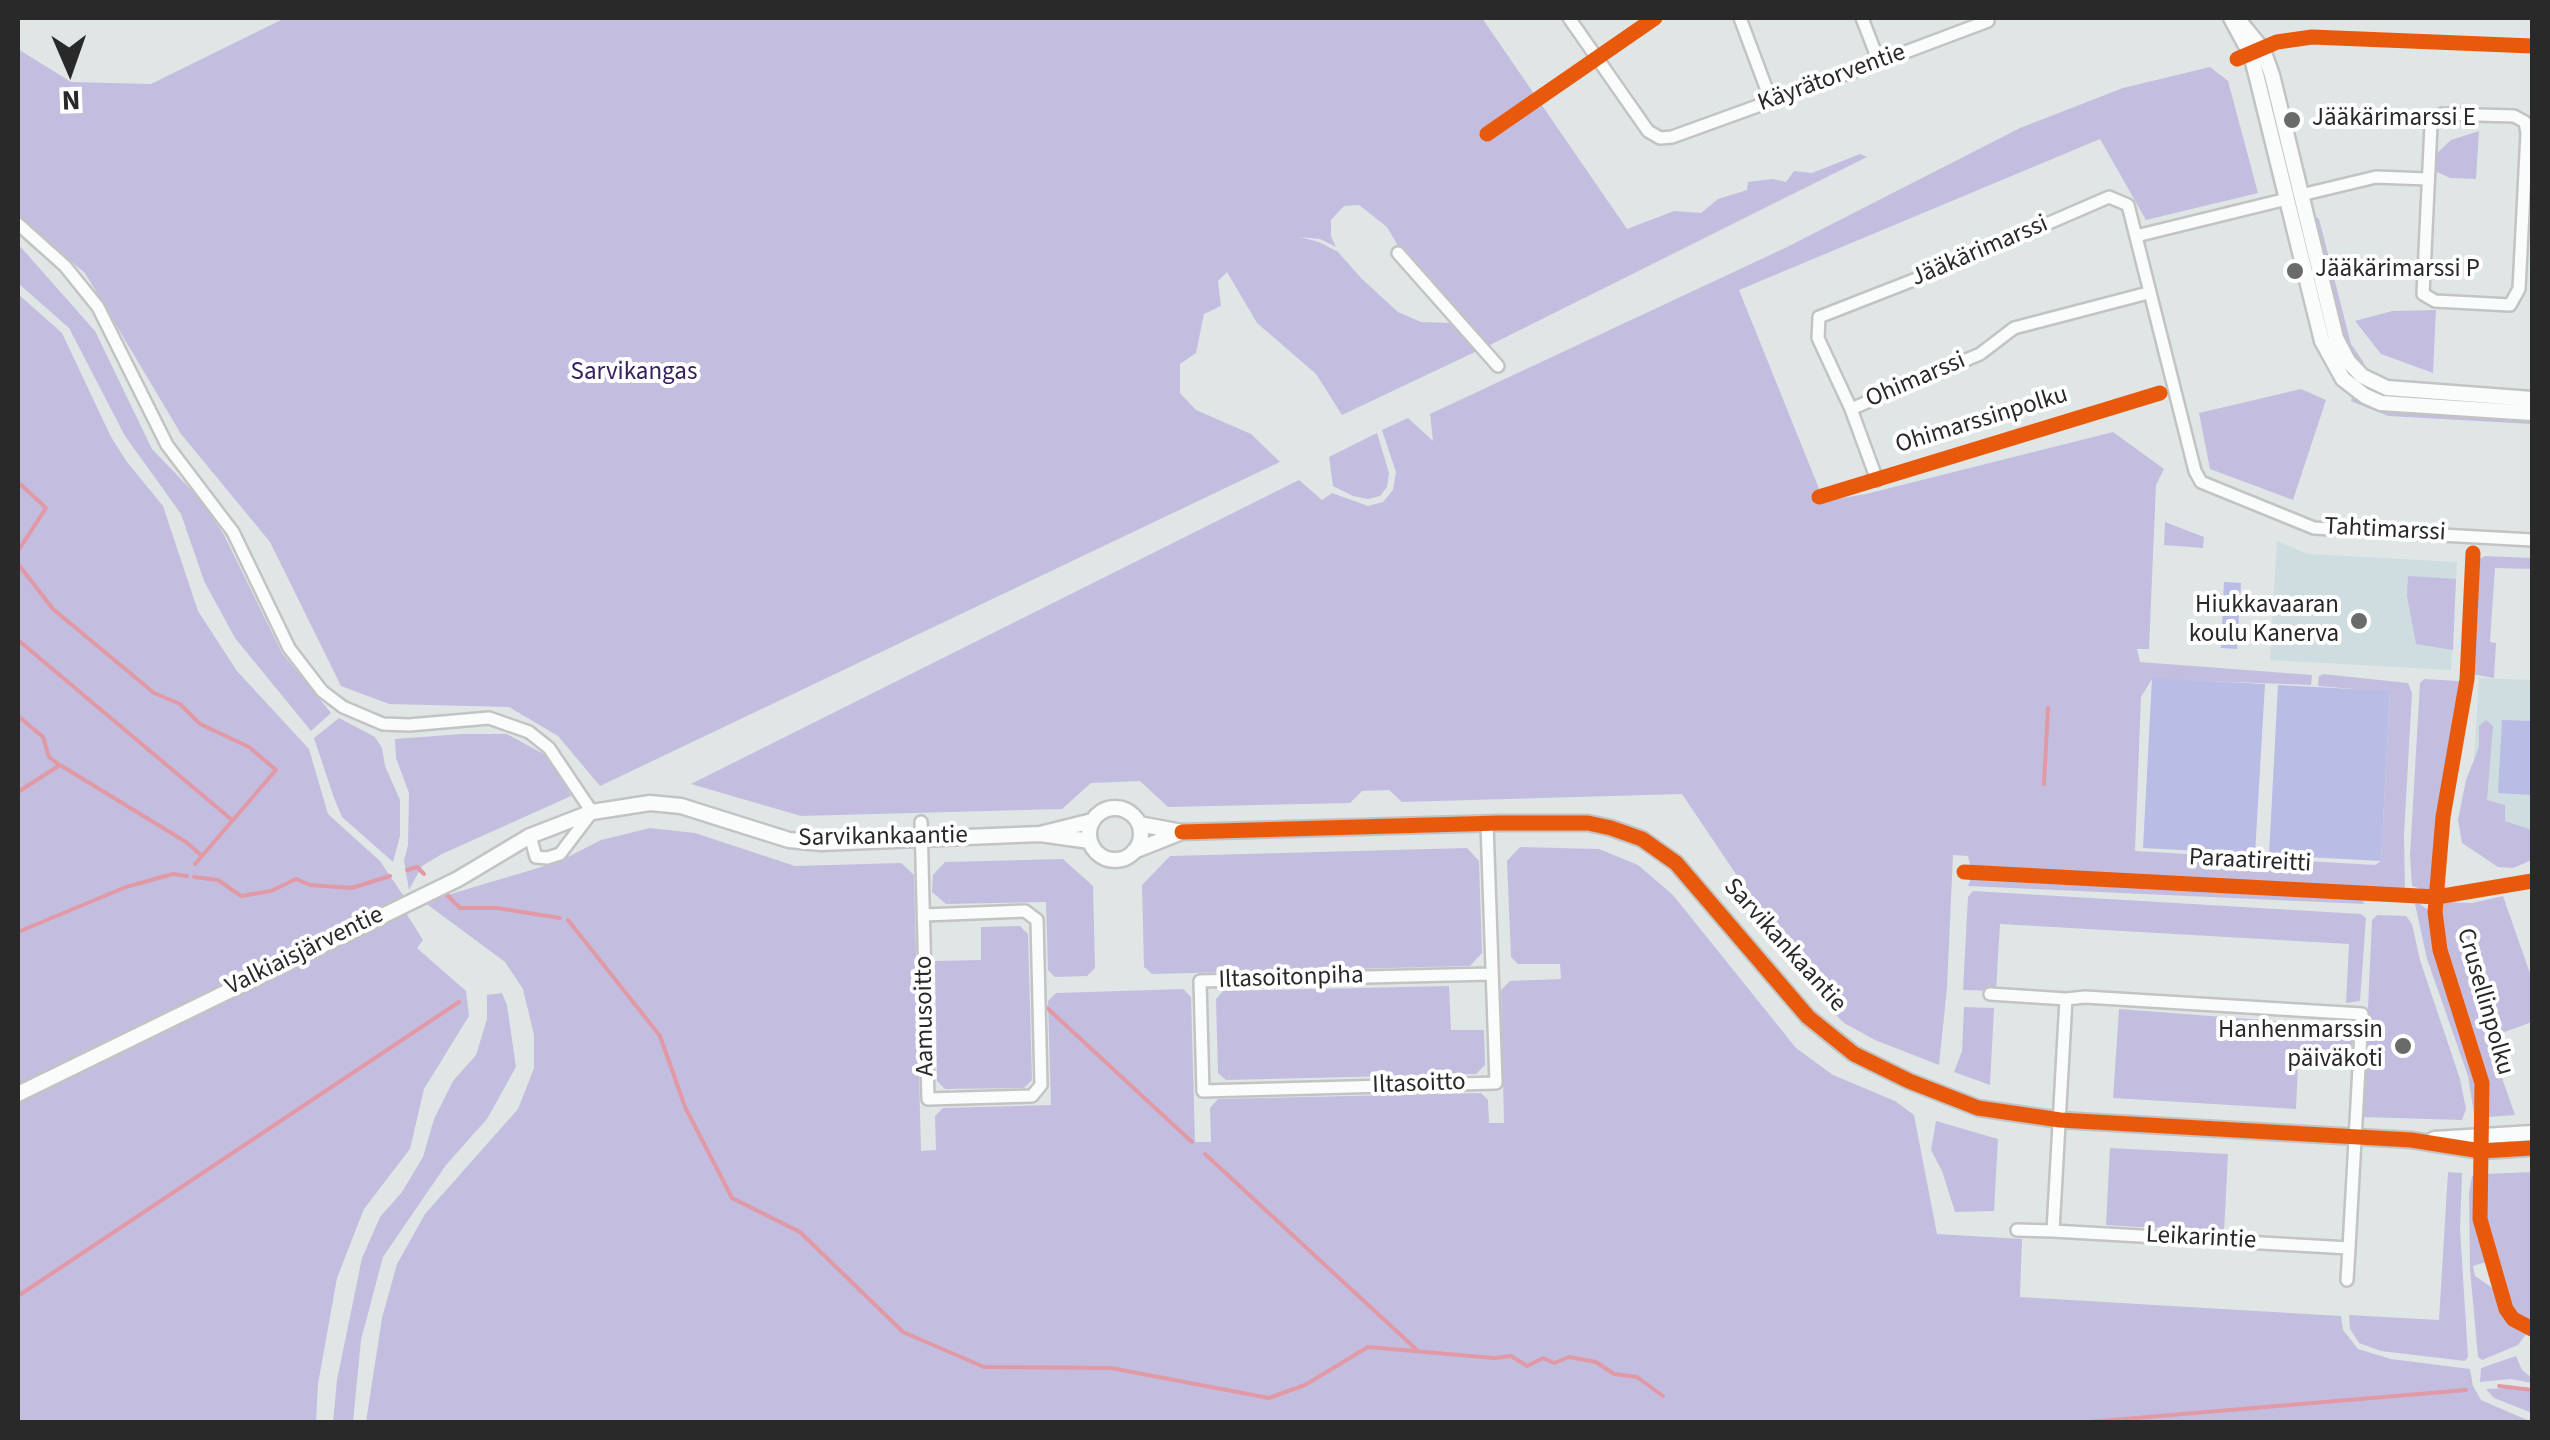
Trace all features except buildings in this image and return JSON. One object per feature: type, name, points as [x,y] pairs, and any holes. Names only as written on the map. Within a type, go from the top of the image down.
[{"type":"street","name":"Käyrätorventie","points":[[1569,18],[1648,131],[1660,138],[1771,102],[1991,19]]},
{"type":"street","points":[[1740,18],[1771,102]]},
{"type":"street","points":[[1862,18],[1879,62]]},
{"type":"street","points":[[2233,18],[2251,55],[2336,338],[2348,361],[2362,376],[2387,388],[2532,399]]},
{"type":"street","points":[[2442,114],[2524,119],[2528,133],[2525,188],[2519,290],[2514,302],[2505,306],[2424,298],[2427,179],[2434,118],[2442,114]]},
{"type":"street","points":[[2136,236],[2376,177],[2427,179]]},
{"type":"street","name":"Jääkärimarssi","points":[[1877,480],[1851,409],[1818,338],[1820,317],[2110,197],[2128,205],[2136,236]]},
{"type":"street","points":[[2294,197],[2322,341],[2343,379],[2381,403],[2532,413]]},
{"type":"street","points":[[18,224],[65,266],[98,306],[167,445],[233,532],[290,648],[322,692],[384,724],[409,726],[489,718],[529,732],[549,748],[592,812],[560,854],[536,857],[530,836]]},
{"type":"street","name":"Tahtimarssi","points":[[2136,236],[2195,471],[2207,486],[2325,530],[2532,540]]},
{"type":"street","points":[[1398,253],[1498,366]]},
{"type":"street","name":"Ohimarssi","points":[[1851,409],[1980,354],[2014,328],[2148,293]]},
{"type":"street","name":"Sarvikankaantie","points":[[592,812],[650,802],[681,806],[790,840],[821,843],[1040,834],[1090,841],[1094,850],[1109,859],[1127,857],[1182,832]]},
{"type":"street","name":"Sarvikankaantie","points":[[1040,834],[1092,822],[1098,814],[1116,808],[1126,810],[1139,824],[1182,832],[1588,823],[1642,839],[1688,875],[1808,1018],[1854,1054],[1978,1108],[2060,1120],[2411,1140],[2481,1151],[2532,1148]]},
{"type":"street","name":"Valkiaisjärventie","points":[[18,1094],[458,879],[530,836],[592,812]]},
{"type":"street","name":"Aamusoitto","points":[[922,822],[922,839],[928,1098],[1032,1096],[1041,1084],[1037,920],[1026,911],[924,914]]},
{"type":"street","points":[[1090,841],[1092,822]]},
{"type":"street","points":[[1134,851],[1140,838],[1139,824]]},
{"type":"street","name":"Iltasoitto","points":[[1203,1091],[1496,1083],[1487,824]]},
{"type":"street","name":"Iltasoitonpiha","points":[[1203,1091],[1200,982],[1491,974]]},
{"type":"street","points":[[1990,994],[2362,1014],[2347,1280]]},
{"type":"street","points":[[2053,1231],[2066,1000]]},
{"type":"street","name":"Sarvikankaantie","points":[[2411,1140],[2532,1133]]},
{"type":"street","name":"Leikarintie","points":[[2017,1230],[2349,1248]]},
{"type":"shaded area","points":[[2277,541],[2308,554],[2457,562],[2451,670],[2270,660]]},
{"type":"shaded area","points":[[2224,582],[2241,583],[2237,649],[2221,648]]},
{"type":"shaded area","points":[[2152,678],[2265,684],[2255,854],[2143,848]]},
{"type":"shaded area","points":[[2479,678],[2532,680],[2532,831],[2470,827]]},
{"type":"shaded area","points":[[2278,685],[2390,691],[2381,861],[2269,855]]},
{"type":"shaded area","points":[[2502,720],[2532,721],[2532,795],[2498,793]]},
{"type":"green space","name":"Sarvikangas","points":[[285,18],[1482,18],[1627,229],[1674,211],[1701,213],[1718,199],[1747,190],[1748,182],[1786,182],[1794,171],[1812,173],[1860,154],[1867,157],[1488,346],[1398,246],[1387,227],[1359,205],[1344,206],[1331,220],[1336,247],[1320,239],[1300,237],[1338,252],[1398,312],[1421,322],[1451,323],[1477,351],[1342,415],[1316,374],[1257,323],[1227,272],[1218,281],[1221,306],[1204,314],[1196,353],[1180,364],[1180,393],[1196,410],[1251,434],[1280,462],[600,786],[558,736],[509,707],[389,704],[341,686],[270,542],[181,434],[85,273],[18,217],[18,49],[71,82],[151,84]]},
{"type":"green space","points":[[2210,67],[2228,81],[2258,193],[2146,220],[2100,139],[1739,290],[1824,501],[2113,432],[2164,469],[2156,485],[2149,649],[2137,649],[2140,662],[2312,675],[2311,685],[2152,679],[2141,697],[2135,851],[2375,865],[2381,861],[2390,692],[2318,686],[2319,676],[2408,683],[2412,693],[2402,892],[1971,869],[1968,856],[1953,855],[1939,1065],[1875,1040],[1844,1023],[1820,999],[1682,794],[1402,802],[1389,790],[1362,791],[1350,803],[1168,807],[1140,781],[1091,783],[1062,809],[801,816],[691,784],[1299,480],[1322,500],[1332,493],[1368,506],[1383,502],[1393,490],[1396,472],[1382,430],[1408,418],[1433,441],[1430,414],[1785,248],[2020,128],[2123,88]]},
{"type":"green space","points":[[2479,131],[2476,179],[2450,178],[2435,171],[2437,153],[2451,140]]},
{"type":"green space","points":[[2311,217],[2319,219],[2351,344],[2364,363],[2361,370],[2345,350]]},
{"type":"green space","points":[[18,244],[95,331],[152,449],[202,501],[224,535],[282,653],[331,713],[311,731],[235,638],[204,581],[181,514],[125,436],[69,328],[18,283]]},
{"type":"green space","points":[[18,294],[62,333],[111,437],[163,506],[198,611],[237,671],[309,749],[328,814],[380,861],[403,895],[406,913],[423,940],[417,948],[466,991],[469,1016],[424,1089],[410,1149],[364,1209],[337,1278],[318,1384],[316,1422],[18,1422]]},
{"type":"green space","points":[[2436,310],[2433,373],[2381,354],[2355,321],[2392,311]]},
{"type":"green space","points":[[2301,389],[2326,400],[2293,500],[2210,469],[2199,413]]},
{"type":"green space","points":[[2353,393],[2532,419],[2532,424],[2388,416],[2351,401]]},
{"type":"green space","points":[[1377,433],[1389,473],[1387,487],[1380,496],[1353,496],[1333,486],[1329,457]]},
{"type":"green space","points":[[2165,522],[2204,537],[2203,548],[2164,545]]},
{"type":"green space","points":[[2485,556],[2532,558],[2532,569],[2495,568],[2490,642],[2496,643],[2494,678],[2471,674],[2476,568],[2478,560]]},
{"type":"green space","points":[[2408,576],[2456,579],[2453,650],[2416,644],[2407,596]]},
{"type":"green space","points":[[2424,679],[2458,681],[2463,687],[2440,816],[2434,886],[2427,891],[2412,886],[2410,855],[2420,683]]},
{"type":"green space","points":[[339,718],[375,737],[382,748],[385,766],[400,800],[400,836],[393,862],[342,817],[334,798],[314,738]]},
{"type":"green space","points":[[2486,720],[2493,726],[2487,800],[2505,805],[2505,821],[2532,830],[2532,860],[2513,868],[2498,867],[2462,843],[2458,820],[2466,780],[2479,747],[2479,726]]},
{"type":"green space","points":[[507,734],[549,757],[571,796],[442,854],[422,866],[409,890],[404,861],[409,793],[396,758],[395,739]]},
{"type":"green space","points":[[650,828],[695,833],[795,866],[901,863],[914,875],[921,1151],[936,1150],[935,1116],[943,1108],[1051,1105],[1048,1001],[1056,993],[1183,989],[1191,997],[1195,1142],[1211,1142],[1210,1108],[1218,1099],[1481,1093],[1488,1100],[1489,1123],[1504,1123],[1501,990],[1510,981],[1561,979],[1560,964],[1518,964],[1511,957],[1507,861],[1520,847],[1599,849],[1638,865],[1673,895],[1796,1048],[1833,1075],[1895,1101],[1914,1115],[1937,1234],[2022,1239],[2020,1297],[2341,1316],[2343,1330],[2358,1349],[2391,1359],[2470,1369],[2481,1400],[2532,1422],[366,1422],[382,1318],[397,1264],[425,1214],[518,1109],[534,1068],[534,1035],[523,989],[505,962],[424,902],[558,862],[601,840]]},
{"type":"green space","points":[[1467,848],[1479,861],[1482,953],[1470,966],[1152,974],[1144,967],[1142,885],[1170,856]]},
{"type":"green space","points":[[1063,859],[1093,886],[1095,968],[1087,976],[1055,977],[1048,970],[1046,902],[946,904],[932,892],[933,875],[945,862]]},
{"type":"green space","points":[[1972,875],[2362,896],[2364,904],[1968,886]]},
{"type":"green space","points":[[1973,891],[2361,914],[2366,918],[2360,1001],[2346,1003],[2349,944],[2000,924],[1996,991],[1963,990],[1968,897]]},
{"type":"green space","points":[[2503,896],[2532,979],[2532,1022],[2488,1038],[2515,1115],[2489,1117],[2486,1084],[2443,950],[2439,913],[2441,902],[2472,903]]},
{"type":"green space","points":[[2415,904],[2430,915],[2445,985],[2479,1083],[2480,1119],[2475,1120],[2468,1076],[2427,959]]},
{"type":"green space","name":"Hanhenmarssin päiväkoti","points":[[2377,915],[2406,916],[2412,924],[2420,960],[2460,1079],[2466,1109],[2462,1120],[2363,1117],[2372,920]]},
{"type":"green space","points":[[1020,926],[1028,934],[1032,1080],[1024,1088],[945,1089],[937,1081],[935,961],[981,960],[981,927]]},
{"type":"green space","points":[[1449,986],[1451,1030],[1484,1030],[1485,1065],[1476,1074],[1226,1080],[1218,1073],[1216,999],[1223,991]]},
{"type":"green space","points":[[502,993],[516,1067],[487,1119],[446,1165],[383,1257],[361,1340],[353,1422],[333,1422],[337,1380],[362,1258],[380,1217],[402,1192],[423,1157],[434,1119],[453,1081],[476,1055],[487,1019],[487,995]]},
{"type":"green space","points":[[1964,1007],[1994,1008],[1990,1085],[1954,1072],[1962,1051]]},
{"type":"green space","points":[[2119,1009],[2354,1027],[2350,1067],[2298,1064],[2296,1109],[2113,1098]]},
{"type":"green space","points":[[1936,1121],[1998,1139],[1994,1211],[1955,1212],[1931,1150]]},
{"type":"green space","points":[[2110,1148],[2228,1154],[2224,1232],[2106,1225]]},
{"type":"green space","points":[[2448,1172],[2462,1173],[2460,1229],[2468,1357],[2465,1361],[2381,1351],[2359,1343],[2350,1329],[2349,1315],[2439,1320]]},
{"type":"green space","points":[[2532,1172],[2532,1324],[2509,1305],[2496,1269],[2485,1218],[2483,1174]]},
{"type":"green space","points":[[2472,1176],[2476,1227],[2486,1262],[2473,1266],[2475,1276],[2494,1289],[2511,1323],[2527,1333],[2518,1345],[2482,1360],[2478,1357],[2470,1269]]},
{"type":"green space","points":[[2516,1356],[2532,1383],[2511,1379],[2480,1382],[2481,1368]]},
{"type":"green space","points":[[2486,1389],[2532,1392],[2532,1413],[2494,1398]]},
{"type":"waterway","points":[[18,482],[46,508],[18,551]]},
{"type":"waterway","points":[[18,564],[53,609],[154,693],[180,704],[200,724],[249,747],[276,770],[202,856]]},
{"type":"waterway","points":[[18,640],[232,820]]},
{"type":"waterway","points":[[2044,784],[2048,708]]},
{"type":"waterway","points":[[18,716],[43,737],[49,757],[58,764]]},
{"type":"waterway","points":[[18,792],[60,765],[186,842],[202,856],[195,864]]},
{"type":"waterway","points":[[407,870],[417,867],[424,874]]},
{"type":"waterway","points":[[18,932],[126,887],[173,874],[187,876]]},
{"type":"waterway","points":[[194,877],[218,880],[241,896],[271,891],[296,879],[310,885],[352,888],[390,876]]},
{"type":"waterway","points":[[445,893],[460,908],[497,908],[560,918]]},
{"type":"waterway","points":[[568,920],[660,1036],[684,1104]]},
{"type":"waterway","points":[[18,1296],[459,1002]]},
{"type":"waterway","points":[[1046,1007],[1192,1142]]},
{"type":"waterway","points":[[685,1107],[732,1198],[800,1232],[903,1332],[984,1367],[1111,1368],[1269,1398],[1305,1385],[1368,1347],[1494,1358],[1511,1356],[1527,1366],[1543,1358],[1554,1363],[1569,1357],[1596,1362],[1614,1374],[1637,1377],[1663,1396]]},
{"type":"waterway","points":[[1205,1154],[1418,1351]]},
{"type":"waterway","points":[[2499,1386],[2532,1390]]},
{"type":"waterway","points":[[2089,1422],[2466,1390]]},
{"type":"cycle path","points":[[1487,134],[1655,18]]},
{"type":"cycle path","points":[[2237,59],[2277,42],[2312,37],[2532,46]]},
{"type":"cycle path","name":"Ohimarssinpolku","points":[[1819,497],[2160,393]]},
{"type":"cycle path","name":"Crusellinpolku","points":[[2473,553],[2467,679],[2443,817],[2435,912],[2440,950],[2482,1083],[2480,1219],[2506,1309],[2513,1319],[2532,1329]]},
{"type":"cycle path","points":[[1182,832],[1499,823],[1588,823],[1611,828],[1642,839],[1676,863],[1808,1017],[1854,1054],[1978,1108],[2060,1120],[2411,1140],[2481,1151],[2532,1148]]},
{"type":"cycle path","name":"Paraatireitti","points":[[1964,872],[2437,897],[2532,881]]},
{"type":"place","name":"Jääkärimarssi E","points":[[2292,120]]},
{"type":"place","name":"Jääkärimarssi P","points":[[2295,271]]},
{"type":"place","name":"Hiukkavaaran koulu Kanerva","points":[[2359,621]]},
{"type":"place","name":"Hanhenmarssin päiväkoti","points":[[2403,1046]]}]
